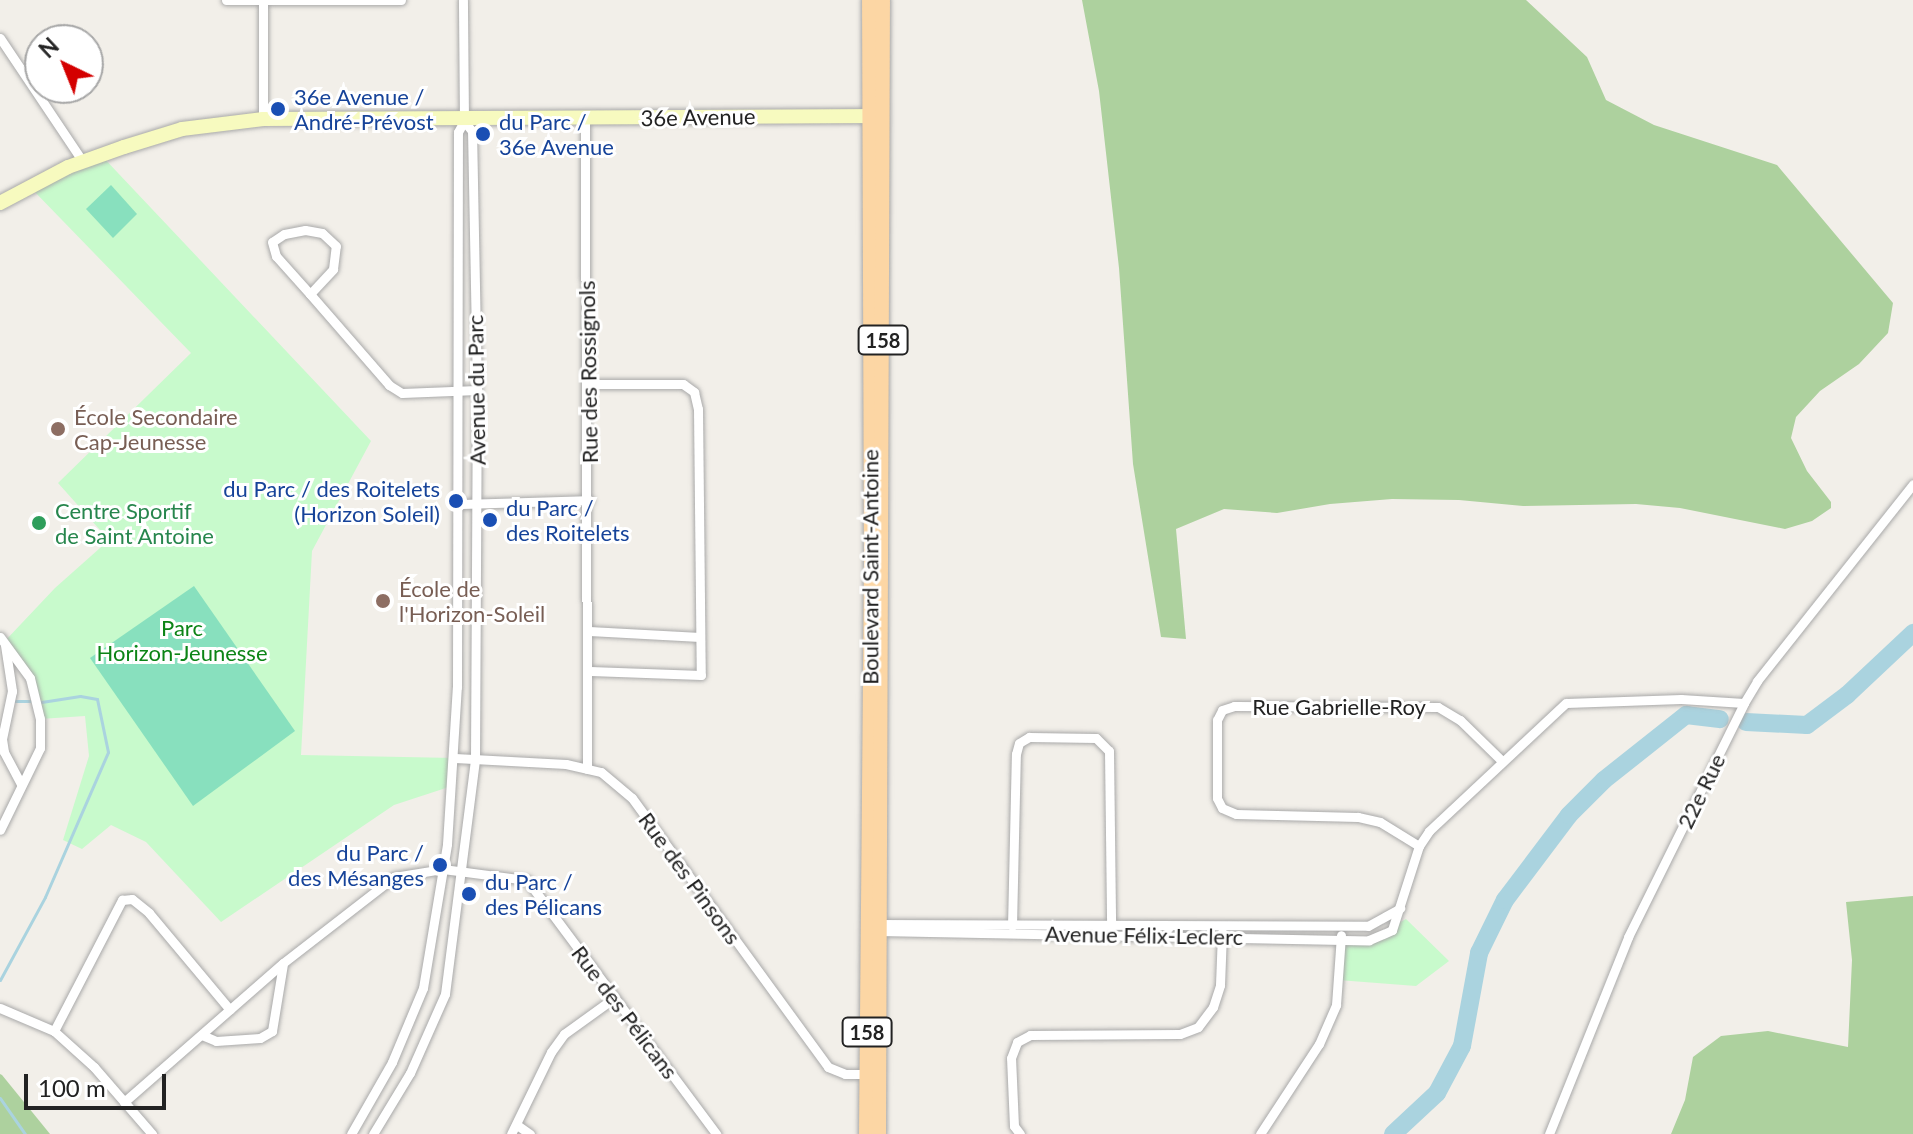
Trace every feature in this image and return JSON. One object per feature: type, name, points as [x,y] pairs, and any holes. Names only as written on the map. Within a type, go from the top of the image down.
[{"type":"main road","name":"Boulevard Saint-Antoine","points":[[869,0],[878,116]]},
{"type":"main road","name":"Boulevard Saint-Antoine","points":[[866,1134],[873,1074],[878,116],[883,0]]},
{"type":"main road","name":"Boulevard Saint-Antoine","points":[[873,1074],[879,1134]]},
{"type":"street","points":[[226,0],[401,0]]},
{"type":"street","points":[[263,0],[263,119]]},
{"type":"street","name":"Avenue du Parc","points":[[351,1134],[392,1062],[423,988],[443,869],[455,758],[458,132],[464,121],[463,0]]},
{"type":"street","points":[[0,38],[83,162]]},
{"type":"street","name":"36e Avenue","points":[[0,203],[83,162],[182,129],[263,119],[464,121],[878,116]]},
{"type":"street","name":"Rue des Rossignols","points":[[585,119],[590,671],[587,769]]},
{"type":"street","name":"Avenue du Parc","points":[[373,1134],[410,1073],[445,994],[475,760],[478,661],[477,390],[472,131],[464,121]]},
{"type":"street","points":[[310,294],[333,269],[336,246],[322,233],[305,230],[284,234],[272,242],[276,256],[389,385],[402,393],[477,390]]},
{"type":"street","points":[[588,384],[683,384],[694,392],[698,409],[701,675],[590,671]]},
{"type":"street","name":"22e Rue","points":[[1549,1134],[1628,937],[1744,703],[1767,669],[1913,484]]},
{"type":"street","points":[[458,504],[589,500]]},
{"type":"street","points":[[589,631],[700,637]]},
{"type":"street","points":[[2,640],[12,691],[2,739],[4,752],[21,784]]},
{"type":"street","points":[[0,830],[40,748],[40,719],[30,678],[2,640]]},
{"type":"street","points":[[457,659],[478,661]]},
{"type":"street","name":"Avenue Félix-Leclerc","points":[[875,928],[1012,928],[1111,923],[1369,940],[1392,930],[1419,846],[1502,761],[1566,703],[1681,699],[1744,703]]},
{"type":"street","name":"Rue Gabrielle-Roy","points":[[1419,846],[1380,822],[1358,817],[1236,814],[1222,808],[1217,798],[1217,720],[1222,710],[1234,706],[1438,707],[1460,720],[1502,761]]},
{"type":"street","points":[[1012,928],[1016,754],[1019,743],[1029,737],[1096,738],[1109,751],[1111,935]]},
{"type":"street","name":"Rue des Pinsons","points":[[455,758],[566,764],[601,772],[632,798],[828,1067],[845,1074],[873,1074]]},
{"type":"street","name":"Rue des Pélicans","points":[[124,1102],[283,963],[394,877],[443,869],[527,880],[716,1134]]},
{"type":"street","points":[[54,1031],[110,916],[122,900],[132,899],[149,913],[230,1010]]},
{"type":"street","name":"Avenue Félix-Leclerc","points":[[1012,928],[1111,935],[1368,926],[1400,908]]},
{"type":"street","points":[[1260,1134],[1319,1044],[1336,1005],[1342,926]]},
{"type":"street","points":[[1020,1134],[1014,1126],[1012,1072],[1017,1042],[1030,1035],[1180,1034],[1198,1027],[1213,1007],[1220,985],[1222,931]]},
{"type":"street","points":[[202,1035],[216,1041],[260,1038],[272,1031],[283,963]]},
{"type":"street","points":[[530,1134],[514,1130],[551,1052],[564,1034],[614,998]]},
{"type":"street","points":[[0,1008],[54,1031],[152,1134]]},
{"type":"green space","points":[[1082,0],[1526,0],[1587,57],[1606,100],[1654,125],[1777,165],[1893,303],[1888,333],[1859,364],[1820,391],[1796,417],[1791,438],[1807,471],[1831,502],[1831,508],[1812,521],[1785,529],[1680,508],[1636,504],[1523,506],[1459,500],[1392,499],[1330,504],[1277,513],[1224,509],[1176,529],[1186,639],[1161,637],[1133,464],[1119,268],[1099,91]]},
{"type":"green space","name":"Parc Horizon-Jeunesse","points":[[101,155],[371,441],[312,551],[301,755],[455,758],[452,786],[394,805],[221,922],[146,842],[111,825],[82,849],[63,840],[89,756],[85,716],[40,719],[30,678],[4,642],[55,588],[109,540],[58,483],[191,353],[30,187]]},
{"type":"green space","points":[[111,185],[137,214],[113,238],[86,209]]},
{"type":"green space","points":[[194,586],[295,731],[193,806],[90,658]]},
{"type":"green space","points":[[1913,896],[1913,1134],[1671,1134],[1685,1100],[1693,1057],[1721,1036],[1768,1031],[1848,1047],[1852,960],[1846,902]]},
{"type":"green space","points":[[1406,919],[1449,961],[1416,986],[1338,980],[1341,939],[1369,940]]},
{"type":"green space","points":[[2,1075],[50,1134],[0,1134]]},
{"type":"waterway","points":[[1746,722],[1807,725],[1847,695],[1913,633]]},
{"type":"waterway","points":[[0,980],[45,897],[108,752],[97,699],[80,696],[41,702]]},
{"type":"waterway","points":[[15,701],[30,701]]},
{"type":"waterway","points":[[1393,1134],[1437,1093],[1462,1046],[1479,953],[1505,900],[1569,815],[1604,780],[1686,715],[1720,719]]},
{"type":"waterway","points":[[0,1098],[25,1134]]},
{"type":"place","name":"36e Avenue / André-Prévost","points":[[278,109]]},
{"type":"place","name":"du Parc / 36e Avenue","points":[[483,134]]},
{"type":"place","name":"École Secondaire Cap-Jeunesse","points":[[58,429]]},
{"type":"place","name":"du Parc / des Roitelets (Horizon Soleil)","points":[[456,501]]},
{"type":"place","name":"du Parc / des Roitelets","points":[[490,520]]},
{"type":"place","name":"Centre Sportif de Saint Antoine","points":[[39,523]]},
{"type":"place","name":"École de l'Horizon-Soleil","points":[[383,601]]},
{"type":"place","name":"du Parc / des Mésanges","points":[[440,865]]},
{"type":"place","name":"du Parc / des Pélicans","points":[[469,894]]}]
